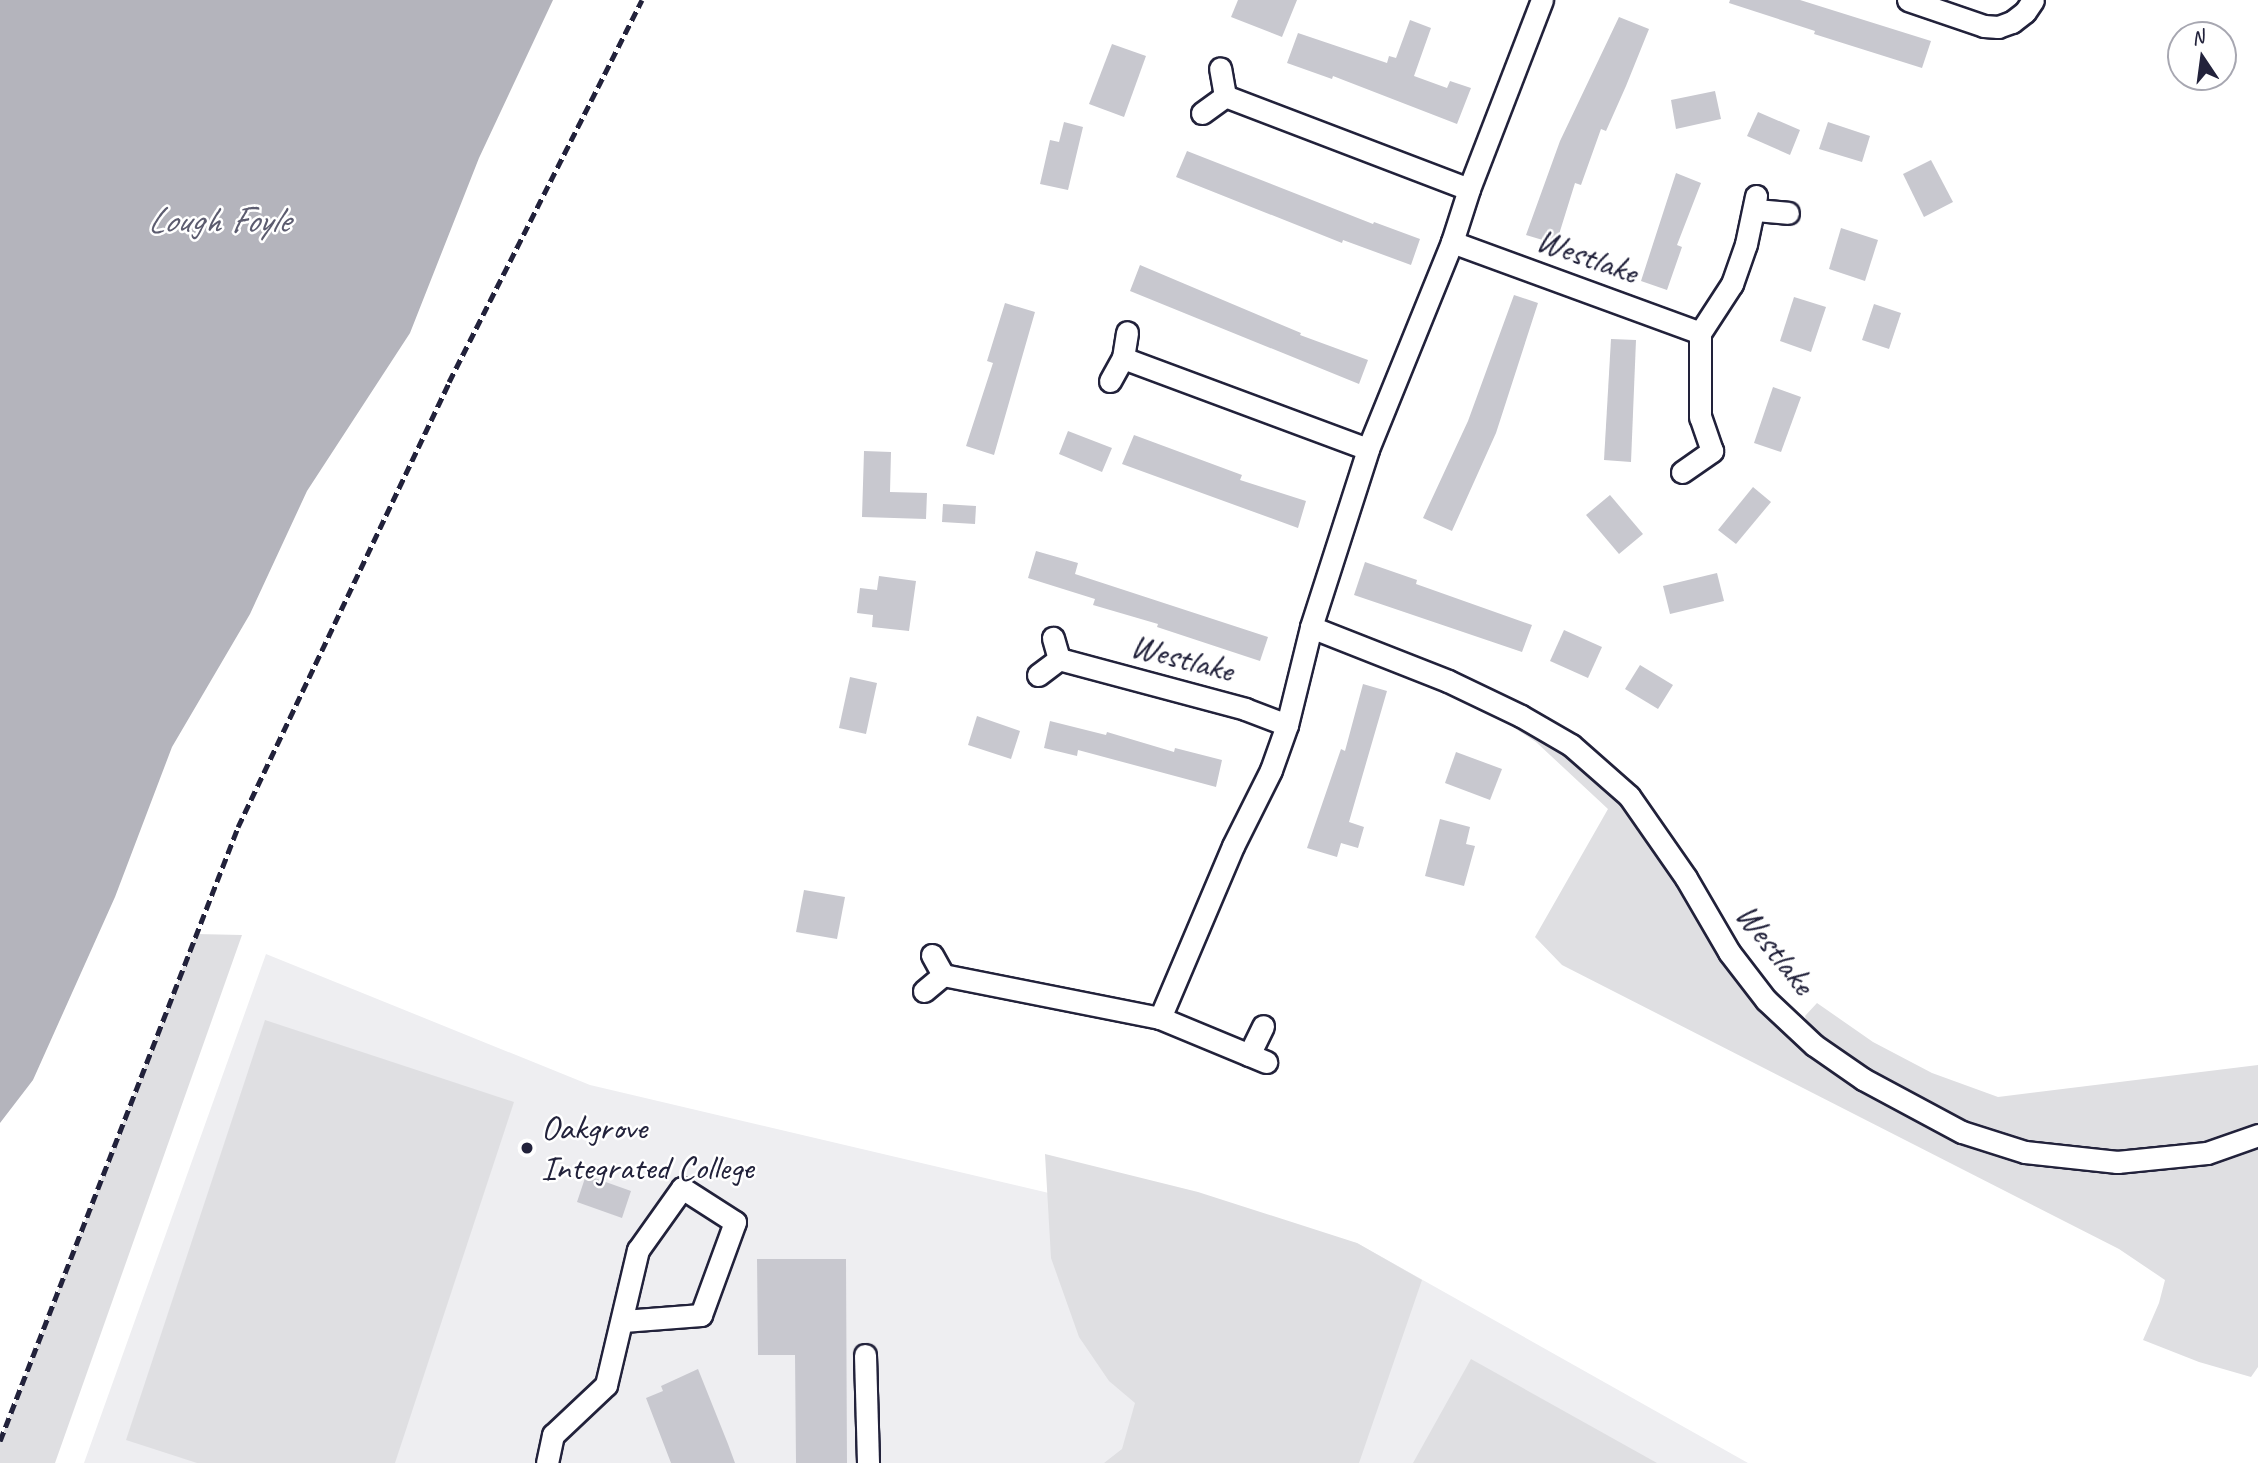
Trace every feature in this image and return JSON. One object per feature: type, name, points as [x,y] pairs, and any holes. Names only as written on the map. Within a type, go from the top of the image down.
[{"type":"street","points":[[1908,0],[1984,26],[1998,27],[2025,12],[2033,0]]},
{"type":"street","points":[[1160,1018],[1233,846],[1271,770],[1287,725],[1311,627],[1368,449],[1452,242],[1537,1]]},
{"type":"street","points":[[1220,68],[1226,96]]},
{"type":"street","points":[[1226,96],[1469,189]]},
{"type":"street","points":[[1202,113],[1226,96]]},
{"type":"street","points":[[1682,472],[1712,452],[1700,417],[1700,333],[1732,284],[1756,203],[1788,213]]},
{"type":"street","name":"Westlake","points":[[1452,242],[1700,333]]},
{"type":"street","points":[[1110,381],[1123,358],[1127,332]]},
{"type":"street","points":[[1123,358],[1368,449]]},
{"type":"street","name":"Westlake","points":[[1311,627],[1448,681],[1521,716],[1571,745],[1629,796],[1686,877],[1729,952],[1766,1000],[1814,1045],[1885,1090],[1962,1132],[2025,1152],[2117,1162],[2207,1153],[2258,1135]]},
{"type":"street","name":"Westlake","points":[[1038,675],[1056,648],[1287,725]]},
{"type":"street","points":[[932,955],[943,975],[1160,1018],[1257,1059],[1263,1026]]},
{"type":"street","points":[[924,991],[943,975]]},
{"type":"street","points":[[547,1463],[553,1435],[606,1385],[624,1321],[638,1250],[682,1188],[735,1222],[701,1315],[624,1321]]},
{"type":"street","points":[[865,1355],[868,1463]]},
{"type":"shaded area","points":[[1477,704],[1563,750],[1611,790],[1707,916],[1813,1043],[1805,1016],[1817,1003],[1873,1042],[1932,1073],[1998,1097],[2258,1065],[2258,1367],[2251,1377],[2199,1362],[2143,1340],[2159,1303],[2165,1280],[2119,1249],[1562,965],[1535,937],[1608,809],[1536,742]]},
{"type":"shaded area","points":[[196,934],[242,935],[55,1463],[0,1463],[0,1441]]},
{"type":"shaded area","name":"Oakgrove Integrated College","points":[[266,954],[590,1085],[1125,1211],[1357,1243],[1748,1463],[84,1463]]},
{"type":"shaded area","points":[[265,1020],[514,1102],[395,1463],[197,1463],[126,1440]]},
{"type":"shaded area","points":[[1045,1154],[1198,1192],[1357,1243],[1422,1280],[1359,1463],[1104,1463],[1122,1449],[1135,1403],[1109,1381],[1079,1337],[1051,1258]]},
{"type":"shaded area","points":[[1471,1359],[1657,1463],[1413,1463]]},
{"type":"water","name":"Lough Foyle","points":[[0,0],[553,0],[479,158],[410,333],[307,491],[250,614],[172,747],[115,897],[33,1080],[0,1123]]},
{"type":"building","points":[[1238,0],[1297,0],[1282,37],[1231,17]]},
{"type":"building","points":[[1730,0],[1800,0],[1931,41],[1922,68],[1814,34],[1815,31],[1729,3]]},
{"type":"building","points":[[1619,17],[1649,29],[1626,86],[1606,131],[1601,129],[1581,185],[1575,183],[1556,244],[1526,235],[1560,141]]},
{"type":"building","points":[[1410,20],[1431,28],[1414,76],[1447,88],[1450,81],[1471,88],[1457,124],[1333,76],[1332,79],[1287,63],[1298,33],[1387,63],[1389,56],[1396,58]]},
{"type":"building","points":[[1112,44],[1146,56],[1124,117],[1089,104]]},
{"type":"building","points":[[1715,91],[1721,119],[1676,129],[1671,100]]},
{"type":"building","points":[[1758,112],[1800,130],[1790,155],[1747,136]]},
{"type":"building","points":[[1064,122],[1083,127],[1068,190],[1040,184],[1050,140],[1059,142]]},
{"type":"building","points":[[1828,122],[1870,136],[1862,162],[1819,149]]},
{"type":"building","points":[[1187,151],[1373,224],[1374,222],[1420,239],[1411,265],[1343,240],[1342,243],[1176,177]]},
{"type":"building","points":[[1931,160],[1953,202],[1924,217],[1903,174]]},
{"type":"building","points":[[1676,173],[1701,183],[1677,245],[1682,247],[1667,290],[1641,281]]},
{"type":"building","points":[[1841,228],[1878,240],[1865,281],[1829,269]]},
{"type":"building","points":[[1140,265],[1301,333],[1300,335],[1368,360],[1359,384],[1130,291]]},
{"type":"building","points":[[1514,295],[1538,303],[1496,433],[1452,531],[1423,518],[1468,421]]},
{"type":"building","points":[[1794,297],[1826,307],[1811,352],[1780,341]]},
{"type":"building","points":[[1005,303],[1035,312],[994,455],[966,446],[993,363],[987,361]]},
{"type":"building","points":[[1874,304],[1901,313],[1889,349],[1862,340]]},
{"type":"building","points":[[1611,339],[1636,340],[1631,462],[1604,460]]},
{"type":"building","points":[[1773,387],[1801,397],[1781,452],[1754,443]]},
{"type":"building","points":[[1068,431],[1112,448],[1102,472],[1059,454]]},
{"type":"building","points":[[1134,435],[1242,475],[1240,480],[1306,501],[1298,528],[1122,464]]},
{"type":"building","points":[[864,451],[891,452],[890,492],[927,493],[926,519],[862,517]]},
{"type":"building","points":[[1753,487],[1771,502],[1736,544],[1718,530]]},
{"type":"building","points":[[1610,495],[1643,534],[1619,554],[1586,515]]},
{"type":"building","points":[[943,504],[976,506],[975,524],[942,522]]},
{"type":"building","points":[[1036,551],[1078,563],[1075,574],[1268,637],[1260,661],[1157,627],[1158,624],[1093,605],[1095,599],[1028,578]]},
{"type":"building","points":[[1365,562],[1417,580],[1416,584],[1532,625],[1522,652],[1354,595]]},
{"type":"building","points":[[1717,573],[1724,601],[1670,614],[1663,586]]},
{"type":"building","points":[[879,576],[916,581],[909,631],[872,627],[873,615],[857,613],[860,588],[877,590]]},
{"type":"building","points":[[1564,630],[1602,647],[1588,678],[1550,661]]},
{"type":"building","points":[[1640,665],[1673,685],[1658,709],[1625,689]]},
{"type":"building","points":[[850,677],[877,683],[866,734],[839,728]]},
{"type":"building","points":[[1363,684],[1387,691],[1349,822],[1364,827],[1358,848],[1341,843],[1337,857],[1307,848],[1341,749],[1345,751]]},
{"type":"building","points":[[977,716],[1020,731],[1011,759],[968,745]]},
{"type":"building","points":[[1050,721],[1106,735],[1107,732],[1174,752],[1175,748],[1222,760],[1216,787],[1078,750],[1077,756],[1044,748]]},
{"type":"building","points":[[1456,752],[1502,769],[1490,800],[1445,783]]},
{"type":"building","points":[[1440,819],[1470,827],[1466,844],[1475,846],[1464,886],[1425,876]]},
{"type":"building","points":[[804,890],[845,897],[837,939],[796,932]]},
{"type":"building","points":[[586,1175],[631,1191],[622,1218],[577,1202]]},
{"type":"building","points":[[757,1259],[846,1259],[847,1463],[796,1463],[795,1355],[758,1355]]},
{"type":"building","points":[[698,1369],[735,1463],[671,1463],[646,1398],[663,1391],[661,1386]]},
{"type":"railway","points":[[0,1441],[238,827],[449,382],[642,0]]},
{"type":"place","name":"Oakgrove Integrated College","points":[[527,1148]]}]
